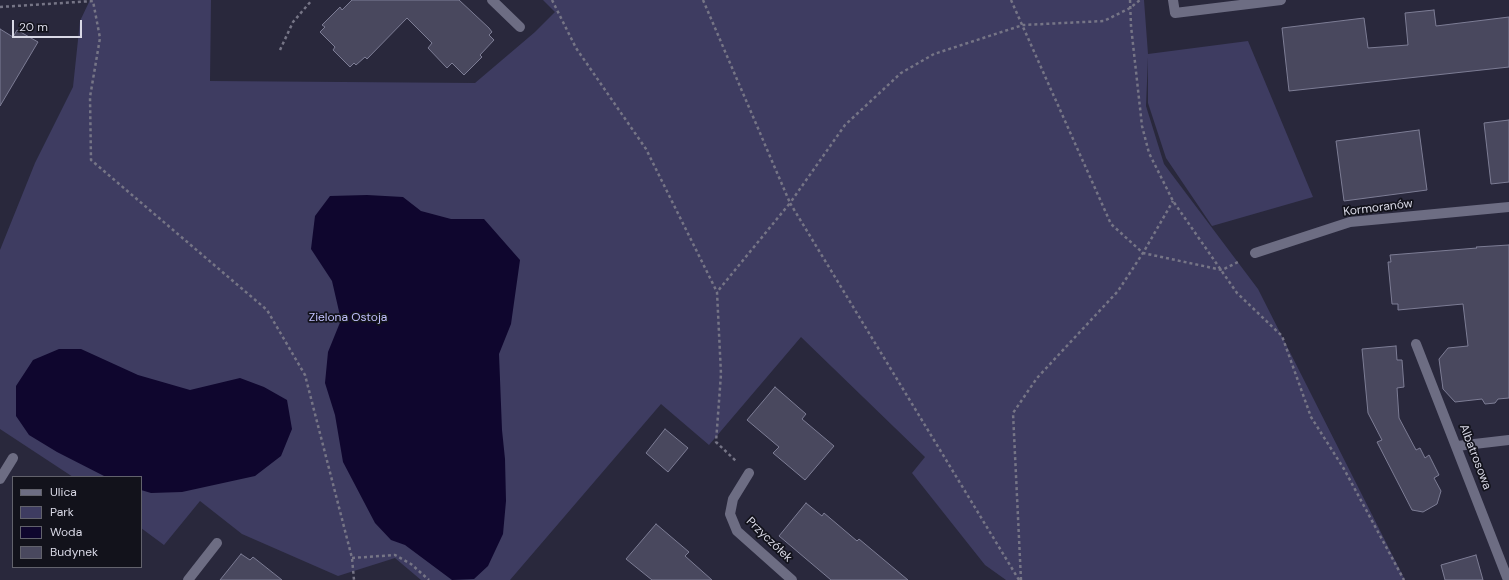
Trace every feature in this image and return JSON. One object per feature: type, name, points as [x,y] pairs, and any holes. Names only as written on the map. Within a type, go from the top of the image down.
[{"type":"street","points":[[492,0],[520,27]]},
{"type":"street","points":[[1173,0],[1175,13],[1281,0]]},
{"type":"street","name":"Kormoranów","points":[[1254,253],[1350,222],[1509,207]]},
{"type":"street","name":"Albatrosowa","points":[[1416,344],[1508,580]]},
{"type":"street","points":[[1457,446],[1509,440]]},
{"type":"street","points":[[0,479],[12,458]]},
{"type":"street","name":"Przyczółek","points":[[749,473],[733,499],[730,514],[737,531],[792,580]]},
{"type":"street","points":[[188,580],[217,543]]},
{"type":"path","points":[[280,50],[293,22],[312,0]]},
{"type":"path","points":[[552,0],[576,48],[646,149],[717,292],[721,374],[716,442],[749,473]]},
{"type":"path","points":[[703,0],[790,203],[1020,580]]},
{"type":"path","points":[[1011,0],[1111,224],[1143,253],[1222,270],[1254,253]]},
{"type":"path","points":[[1130,0],[1142,126],[1149,152],[1173,201],[1237,292],[1282,336],[1311,417],[1344,469],[1404,580]]},
{"type":"path","points":[[717,292],[790,203],[845,125],[901,73],[934,54],[1023,25],[1104,20],[1130,8],[1140,0]]},
{"type":"path","points":[[0,7],[93,1],[100,38],[90,97],[90,160],[267,310],[306,374],[352,558],[354,580]]},
{"type":"path","points":[[1020,580],[1013,413],[1037,378],[1118,291],[1143,253],[1173,201]]},
{"type":"path","points":[[352,558],[395,555],[411,564],[429,580]]},
{"type":"green space","name":"Zielona Ostoja","points":[[90,0],[211,0],[210,81],[475,83],[535,32],[555,12],[543,0],[1144,0],[1148,54],[1248,41],[1313,197],[1212,226],[1166,158],[1148,103],[1148,57],[1146,106],[1164,164],[1258,289],[1405,580],[1006,580],[985,565],[912,473],[925,457],[801,337],[709,445],[661,404],[510,580],[421,580],[395,558],[338,576],[242,534],[200,501],[164,545],[142,529],[142,476],[71,476],[0,429],[0,250],[35,163],[73,87],[80,21]]},
{"type":"water","points":[[367,195],[403,197],[421,211],[451,219],[484,219],[520,260],[511,324],[499,354],[506,501],[503,534],[488,566],[474,579],[452,580],[405,545],[391,540],[375,523],[343,462],[335,415],[325,383],[328,352],[341,320],[332,281],[311,249],[315,216],[330,196]]},
{"type":"water","points":[[59,349],[81,349],[138,375],[190,390],[240,378],[264,387],[287,400],[292,429],[281,456],[255,476],[182,492],[151,493],[142,490],[142,476],[104,476],[57,452],[29,435],[16,416],[16,386],[33,360]]},
{"type":"building","points":[[352,0],[459,0],[489,28],[492,32],[489,35],[494,40],[480,55],[482,57],[464,75],[452,63],[447,68],[428,48],[432,43],[407,18],[367,59],[365,57],[356,65],[354,63],[350,67],[333,50],[335,47],[320,32],[325,27],[322,25],[340,7],[342,10]]},
{"type":"building","points":[[1434,10],[1436,26],[1509,17],[1509,67],[1289,91],[1282,28],[1364,18],[1368,48],[1408,45],[1405,13]]},
{"type":"building","points":[[0,29],[13,37],[17,30],[38,42],[0,106]]},
{"type":"building","points":[[1509,120],[1509,182],[1491,184],[1484,123]]},
{"type":"building","points":[[1419,130],[1427,190],[1344,201],[1336,141]]},
{"type":"building","points":[[1509,245],[1509,398],[1498,399],[1495,403],[1485,404],[1482,399],[1455,402],[1443,389],[1439,359],[1448,348],[1468,346],[1463,304],[1398,310],[1398,304],[1392,304],[1388,262],[1391,262],[1390,255]]},
{"type":"building","points":[[1396,346],[1397,360],[1402,360],[1404,387],[1397,388],[1399,418],[1416,450],[1420,448],[1425,458],[1429,455],[1439,475],[1434,478],[1441,491],[1437,504],[1423,512],[1412,510],[1377,442],[1382,440],[1368,413],[1362,349]]},
{"type":"building","points":[[775,387],[806,414],[802,419],[834,446],[805,480],[773,453],[779,447],[747,420]]},
{"type":"building","points":[[665,429],[688,448],[668,472],[646,453]]},
{"type":"building","points":[[806,503],[822,516],[824,513],[857,541],[859,539],[908,580],[831,580],[779,536]]},
{"type":"building","points":[[656,524],[689,552],[685,556],[712,580],[652,580],[626,559]]},
{"type":"building","points":[[241,554],[250,560],[253,557],[282,580],[220,580]]},
{"type":"building","points":[[1476,555],[1483,580],[1445,580],[1441,565]]}]
